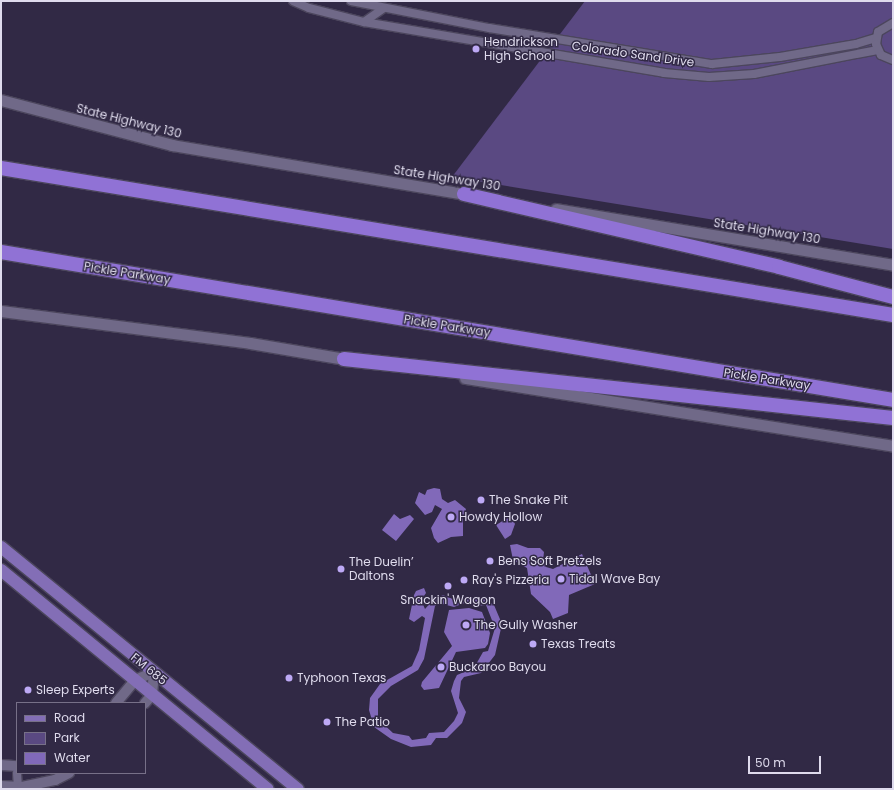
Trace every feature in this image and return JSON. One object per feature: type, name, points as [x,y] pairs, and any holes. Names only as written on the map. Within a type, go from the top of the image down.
[{"type":"highway","points":[[1,168],[893,315]]},
{"type":"highway","points":[[464,194],[779,267],[893,297]]},
{"type":"highway","name":"Pickle Parkway","points":[[1,252],[893,400]]},
{"type":"highway","points":[[344,359],[893,418]]},
{"type":"main road","name":"State Highway 130","points":[[1,100],[172,145],[893,265]]},
{"type":"main road","points":[[1,311],[250,343],[893,446]]},
{"type":"main road","name":"FM 685","points":[[1,547],[298,789]]},
{"type":"main road","name":"FM 685","points":[[1,570],[135,680],[148,699],[268,789]]},
{"type":"street","name":"Colorado Sand Drive","points":[[293,1],[309,8],[364,22],[664,73],[709,77],[754,74],[878,50]]},
{"type":"street","name":"Colorado Sand Drive","points":[[351,1],[489,28],[712,64],[780,57],[856,44],[876,38]]},
{"type":"street","points":[[364,22],[384,8]]},
{"type":"street","points":[[893,23],[882,27],[876,38],[878,50],[886,58],[893,60]]},
{"type":"street","points":[[117,702],[135,680],[154,672]]},
{"type":"street","points":[[148,699],[154,672]]},
{"type":"street","points":[[1,765],[16,766]]},
{"type":"street","points":[[17,774],[18,788]]},
{"type":"street","points":[[1,786],[18,788],[56,780],[67,774]]},
{"type":"green space","points":[[585,1],[893,1],[893,249],[452,177]]},
{"type":"water","name":"Howdy Hollow","points":[[434,488],[440,489],[442,499],[448,503],[455,500],[466,509],[463,518],[463,536],[451,537],[438,543],[434,538],[431,528],[442,509],[435,505],[432,512],[425,515],[415,503],[419,492],[425,495],[427,490]]},
{"type":"water","points":[[394,514],[400,519],[410,515],[414,519],[396,541],[382,530]]},
{"type":"water","points":[[511,516],[515,524],[511,535],[505,539],[496,525]]},
{"type":"water","name":"Tidal Wave Bay","points":[[517,544],[528,548],[540,548],[544,552],[543,561],[546,567],[553,569],[582,554],[595,584],[569,595],[568,613],[553,619],[550,612],[531,594],[527,568],[513,560],[510,545]]},
{"type":"water","points":[[424,588],[426,593],[421,600],[425,609],[433,600],[443,595],[455,600],[462,597],[483,598],[494,605],[502,624],[495,655],[481,673],[464,677],[461,681],[459,698],[466,712],[462,723],[447,738],[436,738],[431,745],[411,747],[391,739],[374,727],[369,710],[370,698],[380,684],[412,666],[419,650],[425,618],[422,616],[414,622],[409,619],[416,591]],"holes":[[[467,602],[477,606],[486,605],[495,628],[488,651],[483,652],[474,668],[457,675],[454,681],[451,691],[458,713],[454,721],[444,732],[429,733],[426,738],[412,740],[409,736],[393,733],[378,719],[378,699],[391,686],[418,670],[424,659],[435,606],[439,603],[454,607]]]},
{"type":"water","name":"The Gully Washer","points":[[469,608],[482,612],[490,633],[488,644],[485,648],[456,652],[439,688],[424,690],[421,686],[422,682],[452,646],[444,632],[449,610]]},
{"type":"place","name":"Hendrickson High School","points":[[476,49]]},
{"type":"place","name":"The Snake Pit","points":[[481,500]]},
{"type":"place","name":"Howdy Hollow","points":[[451,517]]},
{"type":"place","name":"Bens Soft Pretzels","points":[[490,561]]},
{"type":"place","name":"The Duelin’ Daltons","points":[[341,569]]},
{"type":"place","name":"Tidal Wave Bay","points":[[561,579]]},
{"type":"place","name":"Ray's Pizzeria","points":[[464,580]]},
{"type":"place","name":"Snackin' Wagon","points":[[448,586]]},
{"type":"place","name":"The Gully Washer","points":[[466,625]]},
{"type":"place","name":"Texas Treats","points":[[533,644]]},
{"type":"place","name":"Buckaroo Bayou","points":[[441,667]]},
{"type":"place","name":"Typhoon Texas","points":[[289,678]]},
{"type":"place","name":"Sleep Experts","points":[[28,690]]},
{"type":"place","name":"The Patio","points":[[327,722]]}]
